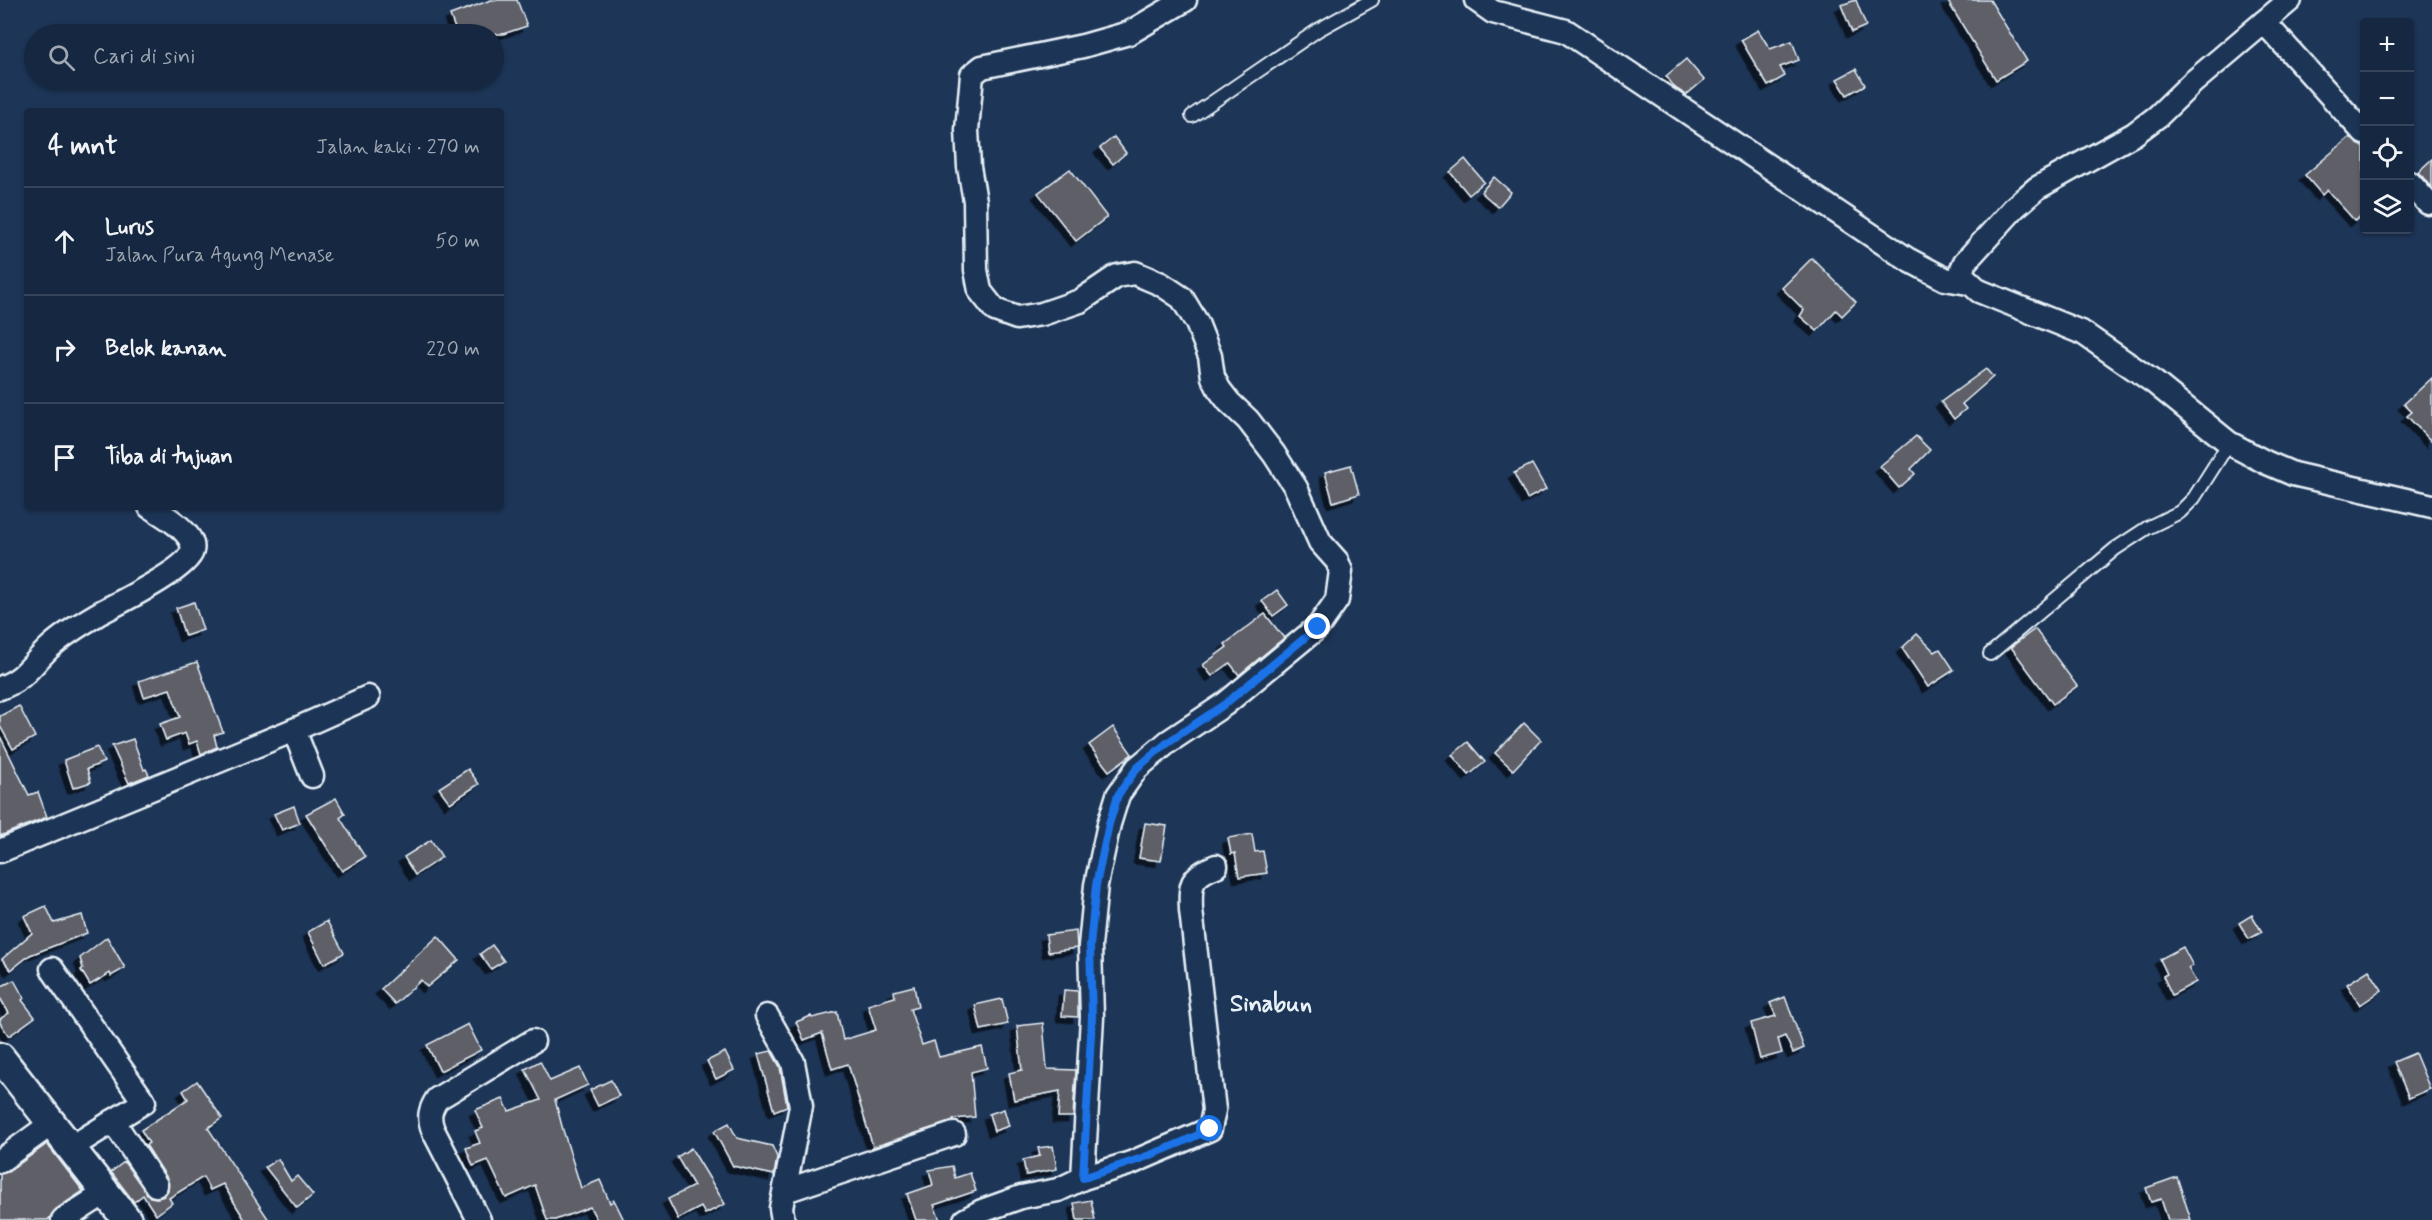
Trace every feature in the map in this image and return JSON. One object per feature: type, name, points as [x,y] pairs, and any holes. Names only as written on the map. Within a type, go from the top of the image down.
[{"type":"street","points":[[1083,1178],[1092,1017],[1090,946],[1096,885],[1109,824],[1118,795],[1137,768],[1168,742],[1225,704],[1318,627],[1337,600],[1341,571],[1337,561],[1320,542],[1296,488],[1274,454],[1248,420],[1219,389],[1213,377],[1210,356],[1197,323],[1182,298],[1161,284],[1135,273],[1118,276],[1080,301],[1042,314],[1017,318],[995,310],[980,291],[976,270],[975,201],[969,166],[968,98],[972,75],[982,67],[1083,46],[1129,33],[1185,0]]},
{"type":"street","points":[[1476,0],[1493,12],[1566,31],[1907,259],[1945,279],[1968,283]]},
{"type":"street","points":[[2290,0],[2192,83],[2158,116],[2133,134],[2037,188],[2014,208],[1965,262],[1962,270],[1963,276],[1979,291],[2083,333],[2155,383],[2229,443],[2292,474],[2432,506]]},
{"type":"street","points":[[2264,22],[2360,129]]},
{"type":"street","points":[[2414,188],[2428,203]]},
{"type":"street","points":[[0,688],[15,683],[49,648],[72,631],[139,593],[187,560],[193,551],[192,542],[175,522],[155,510]]},
{"type":"street","points":[[0,851],[294,730],[368,697]]},
{"type":"street","points":[[294,730],[312,776]]},
{"type":"street","points":[[967,1220],[1021,1197],[1058,1190],[1083,1178],[1190,1140],[1210,1129],[1214,1110],[1190,887],[1194,879],[1204,871],[1216,866]]},
{"type":"street","points":[[52,969],[144,1102],[70,1148]]},
{"type":"street","points":[[767,1016],[793,1062],[801,1106],[782,1208],[783,1220]]},
{"type":"street","points":[[478,1220],[433,1130],[429,1118],[431,1110],[437,1099],[533,1041]]},
{"type":"street","points":[[5,1073],[51,1124],[127,1220]]},
{"type":"street","points":[[113,1121],[156,1185]]},
{"type":"street","points":[[0,1161],[51,1124]]},
{"type":"street","points":[[785,1191],[954,1134]]},
{"type":"street","points":[[63,1220],[105,1193]]},
{"type":"lane","points":[[1192,116],[1318,30],[1372,0]]},
{"type":"lane","points":[[1990,654],[2115,549],[2147,528],[2180,512],[2194,498],[2229,443]]},
{"type":"building","points":[[491,0],[517,0],[527,26],[504,34],[504,24],[453,24],[450,15]]},
{"type":"building","points":[[1856,0],[1866,26],[1852,32],[1841,5]]},
{"type":"building","points":[[1947,0],[1990,0],[2027,61],[1996,80]]},
{"type":"building","points":[[1758,30],[1770,49],[1792,41],[1799,60],[1780,67],[1785,76],[1768,86],[1741,40]]},
{"type":"building","points":[[1686,59],[1704,80],[1686,95],[1675,88],[1666,76]]},
{"type":"building","points":[[1856,69],[1865,85],[1847,95],[1837,79]]},
{"type":"building","points":[[1114,137],[1126,153],[1113,164],[1100,148]]},
{"type":"building","points":[[2350,137],[2360,145],[2360,217],[2355,221],[2327,190],[2322,195],[2305,175]]},
{"type":"building","points":[[1465,159],[1484,182],[1469,195],[1450,172]]},
{"type":"building","points":[[2432,159],[2432,187],[2418,172]]},
{"type":"building","points":[[1070,169],[1107,217],[1076,241],[1038,193]]},
{"type":"building","points":[[1494,177],[1511,192],[1498,207],[1481,192]]},
{"type":"building","points":[[1812,258],[1856,302],[1842,316],[1836,310],[1817,331],[1800,316],[1804,310],[1782,288]]},
{"type":"building","points":[[1986,369],[1993,377],[1962,404],[1966,409],[1954,419],[1941,402]]},
{"type":"building","points":[[2432,378],[2432,442],[2407,416],[2412,412],[2404,404]]},
{"type":"building","points":[[1916,436],[1930,450],[1911,469],[1915,474],[1899,488],[1880,466]]},
{"type":"building","points":[[1532,464],[1546,489],[1527,499],[1514,473]]},
{"type":"building","points":[[1351,465],[1359,494],[1333,502],[1325,472]]},
{"type":"building","points":[[1277,590],[1288,605],[1273,616],[1262,601]]},
{"type":"building","points":[[194,602],[203,630],[185,636],[176,608]]},
{"type":"building","points":[[1265,614],[1284,638],[1239,675],[1230,663],[1212,676],[1203,665],[1227,647],[1225,644]]},
{"type":"building","points":[[2035,629],[2077,686],[2053,704],[2011,647]]},
{"type":"building","points":[[1917,634],[1935,652],[1940,649],[1954,670],[1928,687],[1902,648]]},
{"type":"building","points":[[197,662],[223,732],[214,735],[217,747],[201,754],[197,741],[189,744],[185,733],[166,740],[160,724],[180,717],[170,689],[144,697],[139,681]]},
{"type":"building","points":[[19,706],[35,737],[13,749],[0,726],[0,716]]},
{"type":"building","points":[[1524,723],[1541,740],[1513,770],[1495,753]]},
{"type":"building","points":[[1113,727],[1132,754],[1109,771],[1089,745]]},
{"type":"building","points":[[0,736],[29,795],[38,792],[47,817],[0,836]]},
{"type":"building","points":[[133,739],[144,770],[146,769],[149,775],[129,783],[112,746]]},
{"type":"building","points":[[1468,742],[1485,762],[1469,775],[1452,755]]},
{"type":"building","points":[[97,747],[104,762],[87,769],[91,782],[73,788],[64,760]]},
{"type":"building","points":[[468,769],[479,784],[450,803],[439,788]]},
{"type":"building","points":[[336,798],[345,814],[340,818],[365,857],[342,871],[306,814]]},
{"type":"building","points":[[294,806],[300,823],[282,830],[274,814]]},
{"type":"building","points":[[1145,823],[1167,826],[1161,861],[1139,858]]},
{"type":"building","points":[[1252,834],[1255,852],[1263,851],[1267,873],[1239,877],[1235,853],[1231,854],[1228,838]]},
{"type":"building","points":[[431,840],[442,857],[415,875],[404,857]]},
{"type":"building","points":[[46,906],[54,923],[82,915],[87,933],[30,955],[11,970],[2,959],[32,933],[24,916]]},
{"type":"building","points":[[2252,915],[2262,932],[2249,939],[2239,923]]},
{"type":"building","points":[[327,921],[344,953],[324,964],[308,932]]},
{"type":"building","points":[[1076,931],[1077,948],[1048,952],[1046,935]]},
{"type":"building","points":[[438,936],[459,960],[427,987],[421,980],[395,1004],[381,989]]},
{"type":"building","points":[[107,937],[125,968],[111,976],[110,973],[90,985],[81,970],[83,968],[80,958]]},
{"type":"building","points":[[492,945],[504,961],[491,969],[480,954]]},
{"type":"building","points":[[2183,947],[2193,966],[2188,968],[2196,982],[2172,995],[2163,976],[2167,974],[2160,959]]},
{"type":"building","points":[[2369,970],[2382,990],[2360,1005],[2347,984]]},
{"type":"building","points":[[14,980],[24,998],[22,1000],[35,1017],[9,1036],[0,1023],[0,1019],[9,1013],[0,998],[0,987]]},
{"type":"building","points":[[914,986],[918,1007],[910,1009],[922,1045],[934,1041],[939,1057],[982,1047],[987,1068],[971,1072],[975,1117],[953,1119],[953,1121],[873,1147],[848,1064],[832,1069],[822,1033],[804,1040],[796,1022],[811,1016],[812,1018],[837,1012],[843,1040],[876,1030],[868,1005],[895,997],[894,991]]},
{"type":"building","points":[[1064,990],[1078,991],[1078,1017],[1062,1016]]},
{"type":"building","points":[[1785,997],[1804,1048],[1793,1053],[1785,1036],[1778,1039],[1782,1053],[1760,1059],[1751,1023],[1776,1016],[1770,1003]]},
{"type":"building","points":[[1002,999],[1008,1024],[981,1030],[975,1005]]},
{"type":"building","points":[[1043,1023],[1047,1069],[1076,1070],[1073,1117],[1058,1117],[1060,1091],[1014,1100],[1009,1073],[1022,1070],[1017,1026]]},
{"type":"building","points":[[468,1024],[481,1050],[440,1071],[427,1045]]},
{"type":"building","points":[[771,1051],[780,1067],[787,1106],[774,1111],[758,1054]]},
{"type":"building","points":[[725,1052],[734,1070],[716,1079],[707,1061]]},
{"type":"building","points":[[2415,1053],[2430,1089],[2409,1098],[2394,1062]]},
{"type":"building","points":[[540,1061],[550,1081],[580,1068],[588,1085],[555,1100],[563,1130],[581,1188],[600,1180],[610,1203],[614,1200],[624,1220],[597,1220],[590,1207],[555,1220],[547,1220],[535,1185],[506,1198],[488,1160],[473,1166],[466,1148],[480,1143],[475,1131],[483,1128],[475,1110],[503,1099],[509,1111],[541,1100],[525,1069]]},
{"type":"building","points":[[611,1080],[619,1096],[598,1106],[590,1090]]},
{"type":"building","points":[[197,1081],[222,1118],[208,1128],[269,1220],[245,1220],[223,1184],[210,1190],[203,1177],[169,1198],[172,1203],[156,1215],[143,1195],[134,1202],[111,1172],[124,1162],[150,1197],[164,1196],[168,1190],[167,1178],[146,1145],[149,1143],[141,1130],[188,1099],[183,1091]]},
{"type":"building","points":[[1004,1109],[1009,1126],[994,1131],[989,1114]]},
{"type":"building","points":[[729,1123],[737,1138],[772,1146],[777,1157],[774,1175],[733,1166],[714,1131]]},
{"type":"building","points":[[47,1144],[83,1191],[56,1209],[48,1220],[0,1220],[0,1174],[8,1172]]},
{"type":"building","points":[[1053,1146],[1057,1169],[1026,1175],[1023,1160],[1040,1156],[1038,1148]]},
{"type":"building","points":[[691,1148],[725,1204],[705,1214],[701,1207],[678,1219],[668,1199],[694,1186],[677,1157]]},
{"type":"building","points":[[278,1159],[291,1181],[297,1176],[313,1195],[297,1208],[265,1167]]},
{"type":"building","points":[[952,1166],[955,1178],[970,1173],[976,1191],[934,1205],[940,1220],[916,1220],[907,1194],[933,1185],[929,1170]]},
{"type":"building","points":[[2177,1177],[2191,1220],[2168,1220],[2161,1199],[2151,1202],[2146,1188]]},
{"type":"building","points":[[1091,1200],[1095,1220],[1077,1220],[1074,1203]]},
{"type":"district","name":"Sinabun","points":[[1271,1003]]},
{"type":"route","points":[[1210,1129],[1190,1140],[1083,1178],[1092,1017],[1090,946],[1096,885],[1109,824],[1118,795],[1137,768],[1168,742],[1225,704],[1318,627]]}]
